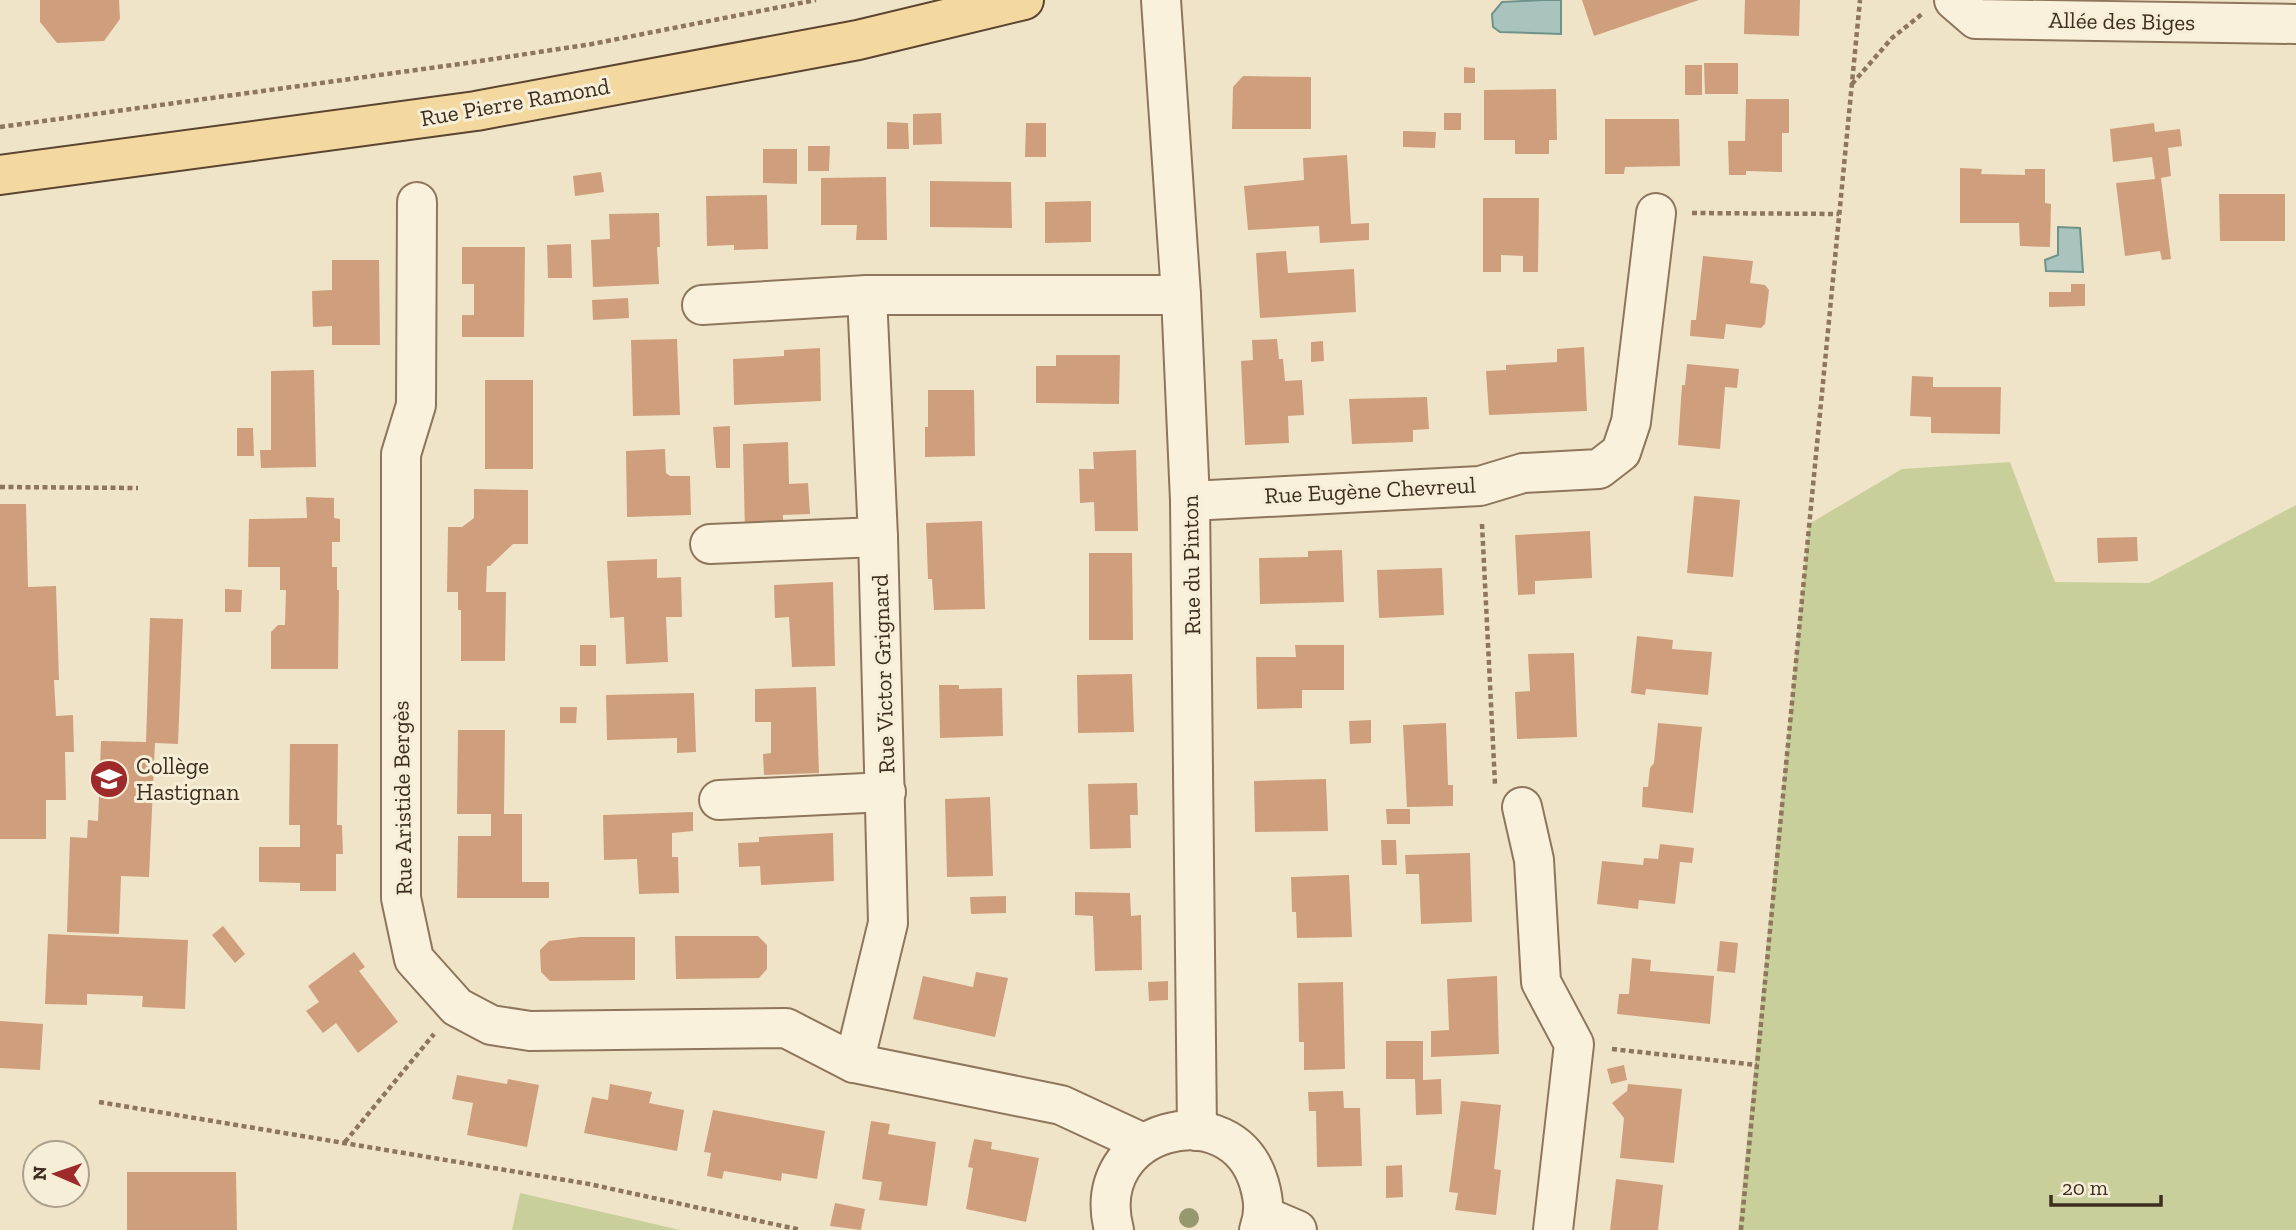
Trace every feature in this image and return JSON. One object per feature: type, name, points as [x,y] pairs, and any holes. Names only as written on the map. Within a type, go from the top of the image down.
[{"type":"main road","name":"Rue Pierre Ramond","points":[[0,175],[476,111],[858,40],[1015,1]]},
{"type":"street","name":"Rue du Pinton","points":[[1161,0],[1181,295],[1190,500],[1197,1130]]},
{"type":"street","name":"Allée des Biges","points":[[1942,4],[1976,19],[2296,24]]},
{"type":"street","name":"Rue Aristide Bergès","points":[[417,202],[416,405],[401,454],[401,898],[414,959],[457,1007],[491,1025],[530,1031],[786,1028],[854,1063]]},
{"type":"street","name":"Rue Eugène Chevreul","points":[[1190,500],[1480,486],[1522,473],[1599,469],[1621,452],[1631,422],[1656,213]]},
{"type":"street","points":[[702,305],[867,295],[1181,295]]},
{"type":"street","name":"Rue Victor Grignard","points":[[854,1063],[888,923],[878,537],[867,295]]},
{"type":"street","points":[[710,544],[878,537]]},
{"type":"street","points":[[719,800],[886,792]]},
{"type":"street","points":[[1522,807],[1534,860],[1541,982],[1574,1044],[1553,1230]]},
{"type":"street","points":[[854,1063],[1061,1105],[1143,1143]]},
{"type":"street","points":[[1114,1230],[1110,1196],[1128,1157],[1143,1143],[1160,1134],[1178,1130],[1197,1130],[1222,1138],[1242,1153],[1256,1173],[1273,1226]]},
{"type":"path","points":[[0,127],[492,60],[592,44],[816,0]]},
{"type":"path","points":[[1741,1230],[1860,0]]},
{"type":"path","points":[[1851,85],[1892,38],[1942,4]]},
{"type":"path","points":[[1656,213],[1839,214]]},
{"type":"path","points":[[1480,486],[1493,782],[1522,807]]},
{"type":"path","points":[[0,487],[138,488]]},
{"type":"path","points":[[345,1142],[457,1007]]},
{"type":"path","points":[[1574,1044],[1757,1065]]},
{"type":"path","points":[[99,1102],[589,1184],[801,1230]]},
{"type":"green space","points":[[2010,462],[2055,582],[2149,583],[2296,505],[2296,1230],[1738,1230],[1809,524],[1902,469]]},
{"type":"green space","points":[[520,1193],[680,1230],[512,1230]]},
{"type":"water","points":[[1561,0],[1561,34],[1500,32],[1493,27],[1492,14],[1502,2]]},
{"type":"water","points":[[2058,227],[2080,228],[2083,272],[2046,271],[2045,260],[2058,255]]},
{"type":"building","points":[[40,0],[119,0],[120,19],[104,41],[57,43],[40,22]]},
{"type":"building","points":[[1582,0],[1699,0],[1594,36]]},
{"type":"building","points":[[1745,0],[1800,0],[1799,36],[1744,34]]},
{"type":"building","points":[[1704,63],[1738,63],[1738,94],[1705,94]]},
{"type":"building","points":[[1685,65],[1702,65],[1702,95],[1685,95]]},
{"type":"building","points":[[1464,67],[1475,68],[1475,83],[1464,83]]},
{"type":"building","points":[[1243,76],[1311,77],[1311,129],[1232,129],[1233,87]]},
{"type":"building","points":[[1556,89],[1557,140],[1549,140],[1549,154],[1515,154],[1515,140],[1484,140],[1484,90]]},
{"type":"building","points":[[1746,99],[1789,99],[1789,133],[1782,133],[1782,172],[1746,171],[1746,175],[1729,175],[1728,141],[1745,141]]},
{"type":"building","points":[[941,113],[942,144],[913,145],[913,114]]},
{"type":"building","points":[[1444,113],[1461,113],[1461,130],[1444,130]]},
{"type":"building","points":[[1605,119],[1679,119],[1680,166],[1625,167],[1624,174],[1605,174]]},
{"type":"building","points":[[887,122],[908,123],[909,149],[887,149]]},
{"type":"building","points":[[1026,123],[1046,123],[1046,157],[1025,157]]},
{"type":"building","points":[[2154,123],[2155,132],[2180,129],[2182,146],[2168,148],[2171,176],[2161,178],[2171,259],[2162,260],[2160,251],[2125,256],[2116,183],[2155,179],[2152,157],[2113,162],[2110,129]]},
{"type":"building","points":[[1403,131],[1436,132],[1435,148],[1403,147]]},
{"type":"building","points":[[808,146],[830,146],[829,171],[808,171]]},
{"type":"building","points":[[763,149],[797,149],[797,184],[763,183]]},
{"type":"building","points":[[1347,155],[1351,224],[1369,223],[1369,240],[1320,243],[1319,226],[1248,230],[1244,186],[1304,180],[1303,158]]},
{"type":"building","points":[[1960,168],[1982,169],[1981,174],[2025,175],[2025,169],[2045,169],[2045,203],[2051,204],[2050,247],[2020,246],[2019,223],[1960,223]]},
{"type":"building","points":[[601,172],[604,192],[575,196],[573,176]]},
{"type":"building","points":[[886,177],[887,240],[856,240],[857,225],[821,225],[821,178]]},
{"type":"building","points":[[930,181],[1011,182],[1012,228],[930,227]]},
{"type":"building","points":[[2219,194],[2285,194],[2285,241],[2220,241]]},
{"type":"building","points":[[767,195],[768,249],[734,250],[734,245],[707,246],[706,196]]},
{"type":"building","points":[[1483,198],[1539,198],[1538,272],[1523,272],[1523,256],[1501,255],[1501,272],[1483,272]]},
{"type":"building","points":[[1091,201],[1091,242],[1045,243],[1045,202]]},
{"type":"building","points":[[659,213],[659,284],[593,287],[591,240],[610,239],[609,214]]},
{"type":"building","points":[[571,244],[572,278],[548,278],[547,245]]},
{"type":"building","points":[[462,247],[525,247],[524,337],[462,337],[462,315],[474,315],[474,284],[462,284]]},
{"type":"building","points":[[1286,251],[1288,273],[1354,269],[1356,312],[1260,318],[1256,253]]},
{"type":"building","points":[[1703,256],[1753,261],[1750,283],[1765,285],[1769,290],[1765,324],[1761,328],[1726,324],[1724,339],[1690,336],[1691,320],[1696,320]]},
{"type":"building","points":[[332,260],[379,260],[380,345],[332,345],[332,326],[313,327],[312,291],[332,290]]},
{"type":"building","points":[[2071,284],[2085,284],[2085,306],[2049,307],[2049,292],[2071,292]]},
{"type":"building","points":[[628,298],[629,318],[593,320],[592,300]]},
{"type":"building","points":[[677,339],[680,415],[633,416],[631,340]]},
{"type":"building","points":[[1277,339],[1279,359],[1283,359],[1285,381],[1302,380],[1304,415],[1288,416],[1289,443],[1245,445],[1241,361],[1253,360],[1252,340]]},
{"type":"building","points":[[1323,341],[1324,361],[1311,362],[1311,342]]},
{"type":"building","points":[[1584,347],[1587,411],[1489,415],[1486,371],[1506,370],[1506,365],[1557,362],[1557,349]]},
{"type":"building","points":[[820,348],[821,401],[734,405],[733,359],[784,356],[784,350]]},
{"type":"building","points":[[1056,355],[1120,355],[1119,404],[1036,403],[1036,366],[1056,366]]},
{"type":"building","points":[[1687,364],[1739,369],[1737,388],[1725,387],[1720,449],[1678,445],[1682,385],[1685,385]]},
{"type":"building","points":[[314,370],[316,467],[261,468],[260,450],[271,450],[271,371]]},
{"type":"building","points":[[1912,376],[1933,377],[1933,387],[2001,387],[2000,434],[1931,433],[1931,417],[1910,416]]},
{"type":"building","points":[[485,380],[533,380],[533,469],[485,469]]},
{"type":"building","points":[[928,390],[974,390],[975,456],[925,457]]},
{"type":"building","points":[[1427,397],[1429,429],[1413,430],[1413,442],[1352,444],[1349,399]]},
{"type":"building","points":[[730,426],[730,468],[716,468],[713,427]]},
{"type":"building","points":[[237,428],[253,428],[254,456],[237,456]]},
{"type":"building","points":[[788,442],[789,484],[808,483],[810,514],[783,515],[783,533],[745,534],[743,444]]},
{"type":"building","points":[[665,449],[666,473],[670,476],[690,476],[691,515],[627,517],[626,451]]},
{"type":"building","points":[[1136,450],[1138,531],[1095,531],[1094,502],[1080,503],[1079,469],[1094,469],[1093,452]]},
{"type":"building","points":[[474,489],[528,490],[528,544],[513,544],[487,566],[486,592],[506,592],[505,661],[461,661],[461,610],[458,610],[458,592],[447,592],[448,527],[462,527],[474,518]]},
{"type":"building","points":[[1694,496],[1740,500],[1733,577],[1687,573]]},
{"type":"building","points":[[306,497],[334,498],[334,518],[340,519],[340,542],[332,542],[332,567],[337,567],[339,590],[338,669],[271,669],[271,632],[278,625],[285,625],[286,590],[280,590],[280,567],[248,567],[249,519],[307,518]]},
{"type":"building","points":[[0,504],[26,504],[28,587],[56,586],[59,680],[54,680],[56,716],[73,715],[74,752],[65,752],[66,800],[46,800],[46,839],[0,839]]},
{"type":"building","points":[[982,521],[985,609],[934,610],[932,579],[928,579],[926,523]]},
{"type":"building","points":[[1590,531],[1592,578],[1535,581],[1535,594],[1518,595],[1515,535]]},
{"type":"building","points":[[2137,537],[2138,561],[2098,563],[2097,538]]},
{"type":"building","points":[[1342,550],[1344,602],[1260,604],[1259,558],[1308,557],[1308,551]]},
{"type":"building","points":[[1089,553],[1132,553],[1133,640],[1089,640]]},
{"type":"building","points":[[657,559],[657,578],[681,577],[682,617],[666,617],[668,662],[626,664],[624,617],[610,618],[607,561]]},
{"type":"building","points":[[1442,568],[1444,615],[1379,618],[1377,570]]},
{"type":"building","points":[[833,582],[835,666],[792,667],[789,617],[775,618],[774,585]]},
{"type":"building","points":[[225,589],[242,590],[241,612],[225,612]]},
{"type":"building","points":[[150,618],[183,619],[178,744],[155,743],[149,877],[121,876],[119,934],[67,932],[70,837],[87,838],[88,820],[98,821],[101,741],[146,742]]},
{"type":"building","points":[[1637,636],[1673,640],[1672,649],[1712,652],[1708,695],[1646,689],[1645,695],[1631,693]]},
{"type":"building","points":[[580,645],[596,645],[596,666],[580,666]]},
{"type":"building","points":[[1295,645],[1344,645],[1344,690],[1302,690],[1302,708],[1257,709],[1256,657],[1296,657]]},
{"type":"building","points":[[1574,653],[1577,737],[1517,739],[1515,692],[1530,691],[1528,654]]},
{"type":"building","points":[[1132,674],[1134,732],[1078,733],[1077,675]]},
{"type":"building","points":[[939,685],[959,685],[959,689],[1002,688],[1003,736],[940,738]]},
{"type":"building","points":[[816,687],[819,773],[764,775],[763,754],[771,753],[771,722],[755,722],[755,689]]},
{"type":"building","points":[[694,693],[696,752],[677,753],[677,738],[607,740],[606,695]]},
{"type":"building","points":[[560,707],[577,707],[576,723],[560,723]]},
{"type":"building","points":[[1371,720],[1371,743],[1350,744],[1349,721]]},
{"type":"building","points":[[1446,723],[1448,785],[1453,785],[1453,806],[1407,807],[1403,725]]},
{"type":"building","points":[[1658,723],[1702,727],[1693,813],[1642,807],[1643,787],[1648,787],[1650,768],[1654,763]]},
{"type":"building","points":[[458,730],[505,730],[504,814],[522,814],[522,882],[549,882],[549,898],[457,898],[458,836],[491,836],[491,814],[457,814]]},
{"type":"building","points":[[290,744],[338,744],[337,825],[342,825],[343,854],[336,854],[336,891],[300,891],[300,883],[259,882],[259,847],[300,847],[300,825],[289,825]]},
{"type":"building","points":[[1326,779],[1328,831],[1255,832],[1254,781]]},
{"type":"building","points":[[1137,783],[1138,815],[1130,815],[1131,848],[1090,849],[1088,784]]},
{"type":"building","points":[[990,797],[993,876],[947,877],[945,799]]},
{"type":"building","points":[[1386,809],[1410,809],[1410,824],[1387,824]]},
{"type":"building","points":[[693,812],[693,831],[672,833],[672,857],[678,857],[679,893],[639,894],[637,859],[604,860],[603,815]]},
{"type":"building","points":[[833,833],[834,881],[761,885],[760,866],[739,867],[738,843],[759,842],[759,837]]},
{"type":"building","points":[[1381,840],[1396,840],[1397,865],[1382,865]]},
{"type":"building","points":[[1660,844],[1694,848],[1692,863],[1680,862],[1675,904],[1639,900],[1638,909],[1597,904],[1602,861],[1643,865],[1644,858],[1658,859]]},
{"type":"building","points":[[1470,853],[1472,922],[1421,924],[1419,874],[1406,874],[1405,855]]},
{"type":"building","points":[[1349,875],[1352,937],[1297,938],[1296,912],[1292,912],[1291,877]]},
{"type":"building","points":[[1075,892],[1130,893],[1131,916],[1141,915],[1142,970],[1095,971],[1093,916],[1075,915]]},
{"type":"building","points":[[1006,896],[1006,913],[971,914],[970,897]]},
{"type":"building","points":[[223,926],[245,954],[235,963],[212,935]]},
{"type":"building","points":[[48,934],[188,940],[185,1009],[142,1007],[143,996],[87,994],[87,1005],[45,1004]]},
{"type":"building","points":[[675,936],[758,936],[767,945],[767,969],[759,978],[676,979]]},
{"type":"building","points":[[580,937],[635,937],[635,980],[550,981],[541,972],[540,950],[549,941]]},
{"type":"building","points":[[1720,941],[1738,943],[1735,973],[1717,971]]},
{"type":"building","points":[[354,952],[365,967],[359,971],[398,1022],[358,1053],[336,1023],[323,1033],[306,1011],[319,1002],[308,986]]},
{"type":"building","points":[[1632,958],[1651,960],[1650,971],[1714,976],[1710,1024],[1617,1014],[1619,994],[1629,994]]},
{"type":"building","points":[[976,972],[1008,978],[995,1037],[913,1019],[923,976],[973,987]]},
{"type":"building","points":[[1497,976],[1499,1054],[1431,1057],[1431,1031],[1449,1030],[1447,979]]},
{"type":"building","points":[[1168,981],[1168,1000],[1149,1001],[1148,982]]},
{"type":"building","points":[[1343,982],[1345,1069],[1304,1070],[1304,1042],[1299,1042],[1298,983]]},
{"type":"building","points":[[0,1021],[43,1024],[40,1070],[0,1068]]},
{"type":"building","points":[[1386,1041],[1423,1041],[1423,1080],[1441,1079],[1442,1114],[1416,1115],[1415,1079],[1386,1079]]},
{"type":"building","points":[[1624,1065],[1627,1080],[1611,1084],[1607,1069]]},
{"type":"building","points":[[457,1075],[507,1084],[508,1079],[539,1085],[527,1147],[467,1135],[473,1103],[452,1099]]},
{"type":"building","points":[[610,1084],[652,1092],[649,1103],[684,1110],[677,1151],[584,1133],[592,1097],[608,1100]]},
{"type":"building","points":[[1628,1084],[1682,1089],[1674,1163],[1620,1158],[1624,1118],[1612,1103],[1627,1091]]},
{"type":"building","points":[[1343,1091],[1344,1108],[1360,1108],[1362,1166],[1317,1167],[1316,1111],[1309,1111],[1308,1092]]},
{"type":"building","points":[[1461,1101],[1501,1105],[1494,1169],[1501,1170],[1496,1215],[1455,1210],[1458,1193],[1449,1192]]},
{"type":"building","points":[[713,1110],[825,1131],[817,1179],[782,1173],[781,1181],[724,1171],[722,1179],[707,1176],[711,1153],[704,1152]]},
{"type":"building","points":[[871,1121],[890,1124],[888,1134],[936,1142],[927,1206],[879,1200],[882,1182],[862,1179]]},
{"type":"building","points":[[974,1139],[992,1142],[991,1149],[1039,1158],[1026,1222],[966,1209],[973,1168],[968,1167]]},
{"type":"building","points":[[1402,1165],[1403,1197],[1386,1198],[1386,1166]]},
{"type":"building","points":[[127,1172],[236,1172],[237,1230],[127,1230]]},
{"type":"building","points":[[1616,1179],[1663,1185],[1658,1230],[1610,1230]]},
{"type":"building","points":[[835,1203],[865,1209],[861,1230],[830,1226]]},
{"type":"place","name":"Collège Hastignan","points":[[109,779]]}]
